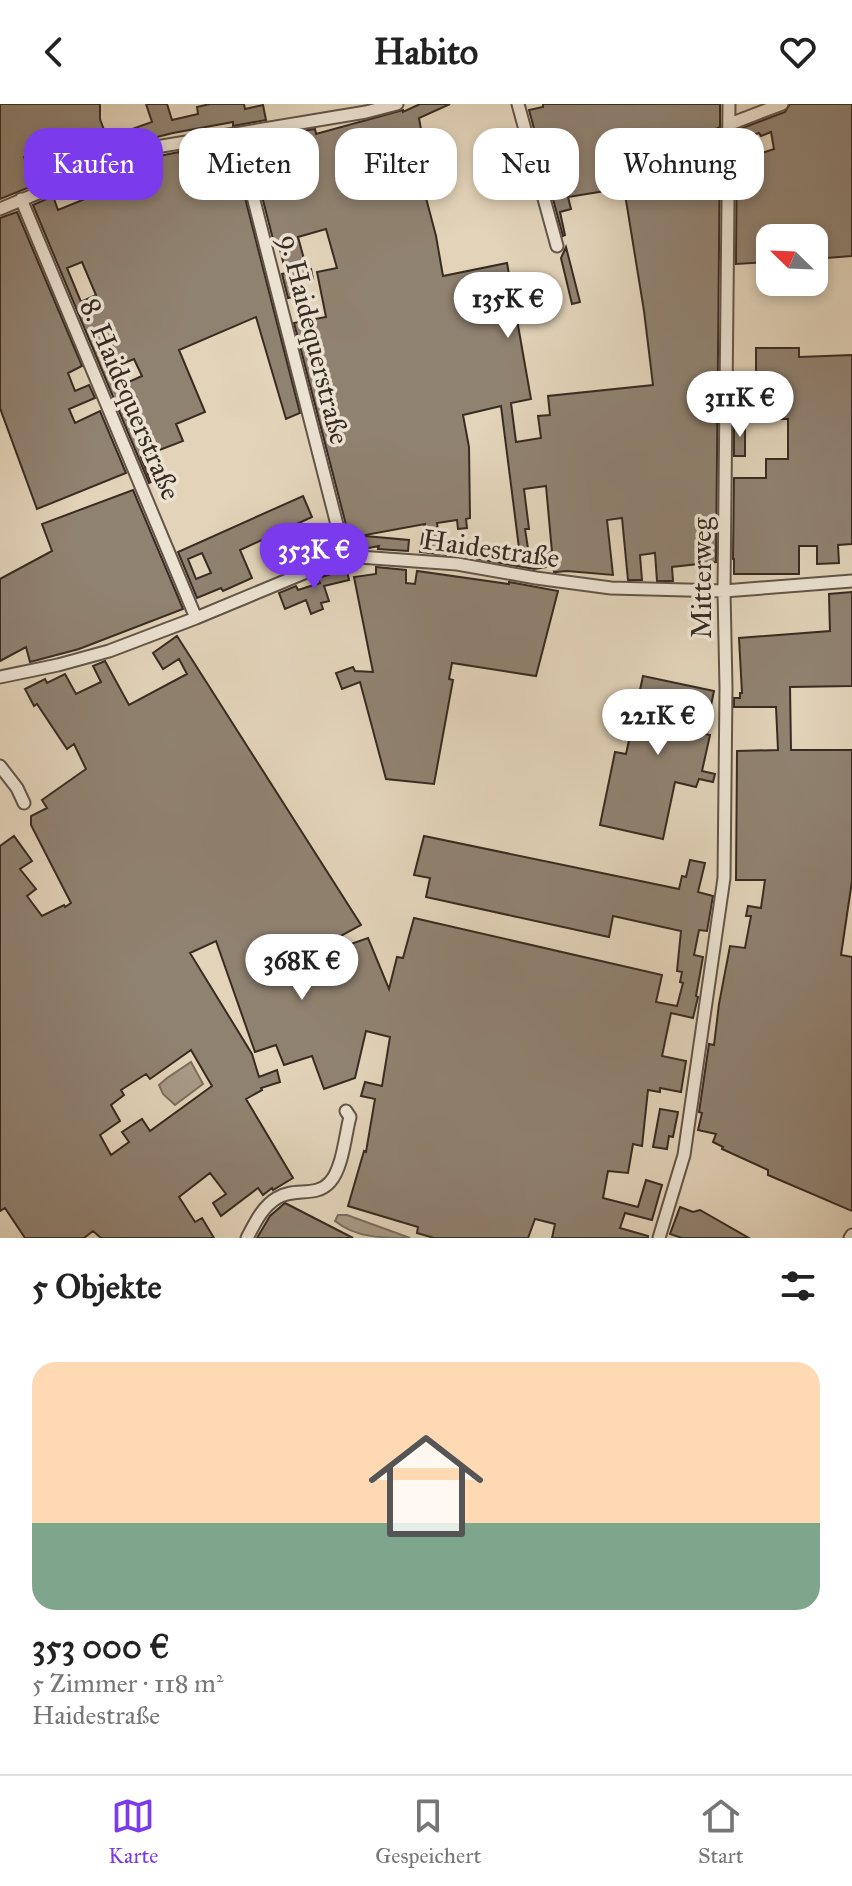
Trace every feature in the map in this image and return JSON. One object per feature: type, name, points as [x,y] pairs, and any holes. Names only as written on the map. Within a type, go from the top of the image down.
[{"type":"street","points":[[272,128],[397,104]]},
{"type":"street","points":[[518,104],[557,246]]},
{"type":"street","name":"Mitterweg","points":[[659,1238],[684,1155],[724,878],[729,104]]},
{"type":"street","points":[[730,124],[782,104]]},
{"type":"street","points":[[0,209],[144,149],[179,143]]},
{"type":"street","name":"8. Haidequerstraße","points":[[21,199],[196,618]]},
{"type":"street","name":"9. Haidequerstraße","points":[[254,200],[345,556]]},
{"type":"street","name":"Haidestraße","points":[[0,677],[109,651],[345,556],[457,564],[611,588],[724,591],[852,581]]},
{"type":"street","points":[[0,766],[24,803]]},
{"type":"street","points":[[247,1238],[260,1214],[279,1196],[312,1192],[333,1179],[350,1117],[346,1111]]},
{"type":"shaded area","points":[[191,1062],[203,1084],[175,1105],[163,1094],[159,1085]]},
{"type":"shaded area","points":[[338,1215],[347,1215],[410,1238],[361,1234],[335,1221]]},
{"type":"building","points":[[0,104],[100,104],[103,128],[24,128],[24,189],[0,199]]},
{"type":"building","points":[[146,104],[167,104],[172,120],[198,114],[197,107],[210,104],[244,104],[245,109],[263,105],[266,120],[233,126],[233,122],[179,128],[179,132],[163,136],[163,128],[135,128],[152,122]]},
{"type":"building","points":[[420,104],[450,104],[419,118],[421,128],[338,128]]},
{"type":"building","points":[[543,104],[720,104],[720,127],[595,128],[595,193],[579,195],[579,128],[534,128],[529,110],[543,107]]},
{"type":"building","points":[[790,104],[852,104],[852,256],[828,258],[828,224],[756,224],[756,263],[736,264],[736,200],[764,200],[764,152],[774,149],[771,132],[764,135],[764,128],[742,128],[785,112]]},
{"type":"building","points":[[335,129],[335,200],[427,200],[443,276],[507,263],[531,399],[511,403],[516,442],[541,438],[538,416],[550,415],[548,396],[653,385],[626,200],[719,200],[716,562],[672,567],[673,581],[657,581],[655,553],[640,555],[642,580],[628,580],[622,518],[607,520],[613,575],[554,572],[553,566],[534,569],[477,559],[478,548],[511,552],[511,548],[519,548],[501,406],[463,415],[469,447],[470,518],[466,519],[467,528],[458,529],[457,520],[437,523],[439,538],[449,540],[446,555],[420,552],[425,524],[365,535],[409,540],[408,551],[378,549],[379,546],[352,548],[294,323],[326,317],[317,272],[337,268],[326,229],[298,237],[307,270],[311,269],[313,279],[300,282],[303,295],[288,298],[282,274],[286,273],[278,242],[274,243],[263,200],[319,200],[319,133]],"holes":[[[546,486],[552,552],[529,555],[524,489]]]},
{"type":"building","points":[[179,152],[179,200],[246,200],[300,413],[286,419],[256,317],[179,350],[205,412],[176,424],[183,441],[141,457],[149,483],[33,205],[54,200],[58,210],[83,200],[163,200],[163,155]],"holes":[[[82,262],[96,295],[81,302],[67,268]],[[134,359],[142,376],[120,386],[112,368]]]},
{"type":"building","points":[[553,200],[569,200],[571,209],[560,212],[563,236]]},
{"type":"building","points":[[17,212],[82,366],[68,373],[75,391],[89,385],[95,398],[69,409],[75,423],[100,411],[126,473],[37,509],[0,408],[0,218]]},
{"type":"building","points":[[566,247],[580,302],[572,304],[561,258]]},
{"type":"building","points":[[756,348],[799,348],[799,357],[852,355],[852,544],[838,545],[839,563],[817,564],[817,546],[799,546],[799,574],[734,574],[734,478],[766,478],[766,459],[788,459],[788,419],[748,419],[741,411],[741,381],[756,381]]},
{"type":"building","points":[[734,422],[745,422],[745,456],[734,456]]},
{"type":"building","points":[[133,490],[183,609],[79,649],[30,662],[26,647],[0,661],[0,579],[52,551],[42,524]]},
{"type":"building","points":[[303,496],[312,517],[240,550],[252,578],[197,598],[178,552]],"holes":[[[202,553],[211,573],[196,579],[188,559]]]},
{"type":"building","points":[[346,566],[349,580],[324,586],[329,601],[321,603],[323,609],[311,614],[306,600],[285,609],[279,593],[296,586],[298,590],[320,583],[318,578]]},
{"type":"building","points":[[376,567],[406,570],[406,583],[415,584],[417,571],[558,591],[536,676],[452,663],[449,679],[453,680],[434,784],[386,779],[360,682],[342,689],[336,673],[353,667],[355,671],[373,672],[354,577],[376,574]]},
{"type":"building","points":[[852,592],[852,686],[790,687],[791,750],[852,750],[852,881],[841,955],[852,957],[852,1211],[768,1175],[768,1170],[713,1142],[716,1134],[698,1130],[709,1044],[714,1045],[730,946],[745,948],[751,916],[746,916],[748,906],[761,908],[765,880],[736,880],[737,751],[778,750],[776,707],[734,707],[734,698],[740,698],[742,693],[739,638],[830,631],[829,594]]},
{"type":"building","points":[[177,636],[361,925],[315,950],[317,956],[368,938],[389,989],[397,957],[403,958],[414,918],[662,975],[656,1002],[677,1006],[683,983],[680,982],[682,972],[677,971],[681,931],[613,916],[609,937],[426,897],[430,878],[414,875],[424,836],[679,889],[690,860],[705,863],[698,892],[713,896],[707,931],[699,930],[694,955],[703,957],[698,997],[693,1018],[671,1013],[662,1056],[686,1061],[681,1092],[660,1088],[660,1092],[648,1090],[642,1146],[633,1144],[628,1173],[608,1171],[603,1198],[638,1207],[646,1180],[662,1185],[652,1220],[625,1213],[620,1228],[648,1238],[552,1238],[555,1224],[535,1219],[528,1238],[434,1238],[417,1233],[418,1227],[348,1206],[366,1152],[375,1099],[361,1096],[365,1082],[382,1086],[390,1037],[366,1031],[355,1078],[324,1089],[312,1056],[284,1065],[276,1045],[255,1052],[216,941],[190,953],[252,1054],[259,1077],[277,1070],[280,1082],[261,1088],[246,1099],[293,1178],[263,1195],[258,1188],[221,1216],[213,1203],[226,1194],[210,1173],[179,1197],[195,1222],[202,1218],[214,1238],[101,1238],[93,1231],[84,1238],[25,1238],[5,1208],[0,1211],[0,846],[14,836],[32,861],[20,869],[36,889],[27,896],[42,916],[71,903],[31,825],[31,816],[47,808],[42,800],[86,769],[74,744],[67,749],[25,689],[65,674],[76,694],[101,682],[93,666],[105,661],[129,705],[187,674],[179,659],[163,669],[153,653]],"holes":[[[191,1050],[212,1086],[150,1131],[142,1119],[122,1132],[129,1142],[111,1155],[100,1135],[120,1121],[111,1105],[124,1095],[121,1090],[146,1074],[150,1079]]]},
{"type":"building","points":[[643,676],[714,691],[705,734],[710,735],[702,771],[715,774],[713,782],[699,779],[696,787],[675,782],[663,839],[600,825],[615,752],[626,754]]},
{"type":"building","points":[[660,1109],[678,1112],[667,1149],[653,1147]]},
{"type":"building","points":[[285,1203],[353,1238],[257,1238],[270,1216]]},
{"type":"building","points":[[680,1207],[693,1212],[700,1210],[749,1238],[682,1238],[670,1234]]}]
